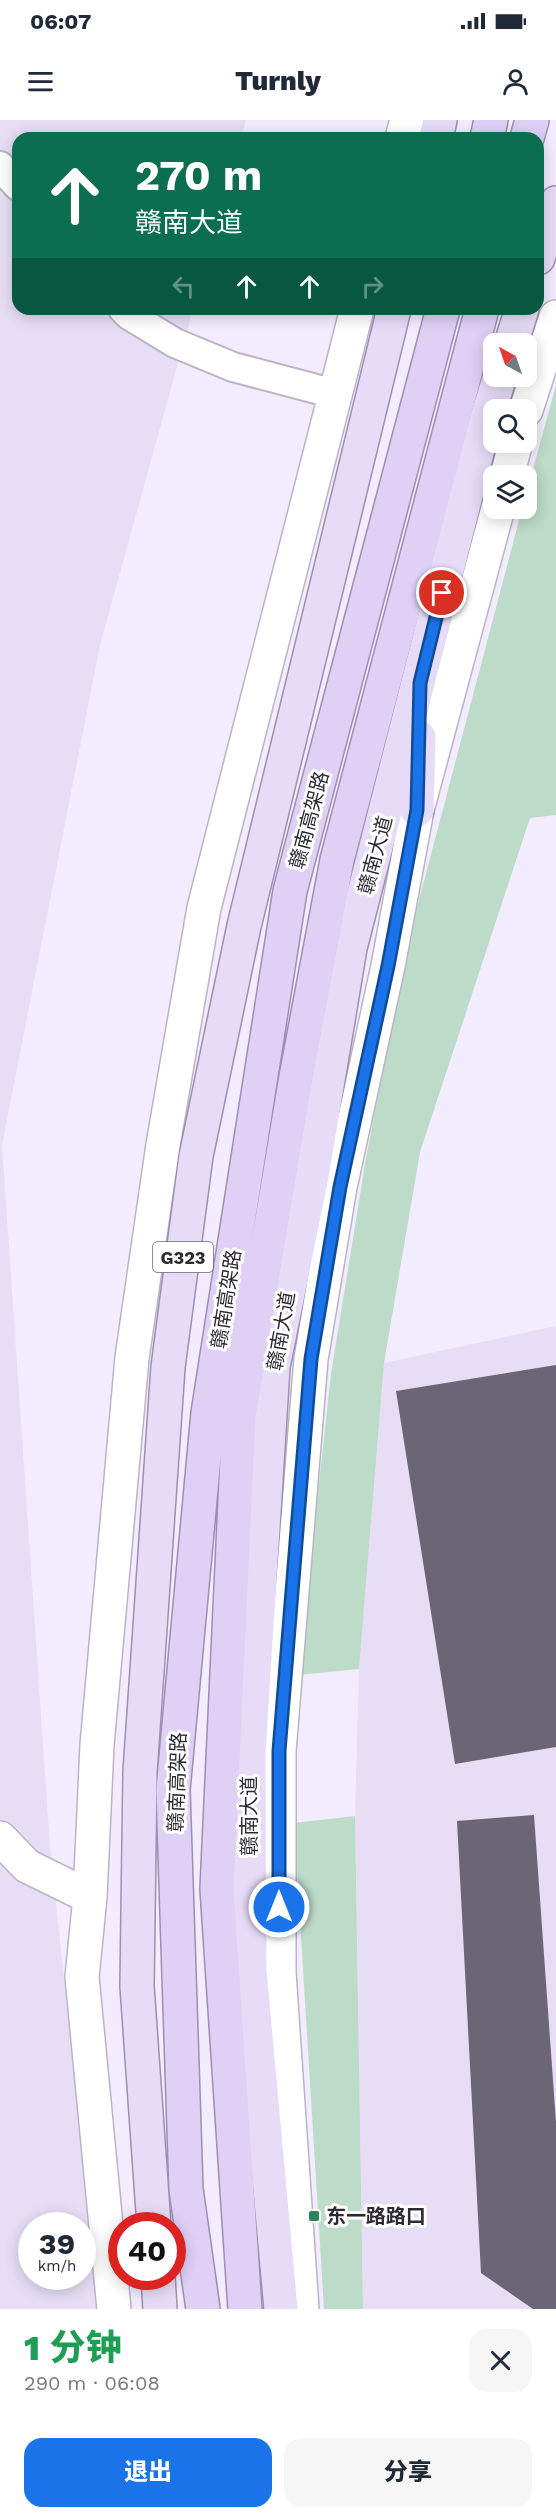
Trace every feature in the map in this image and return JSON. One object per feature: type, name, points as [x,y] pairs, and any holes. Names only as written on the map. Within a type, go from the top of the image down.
[{"type":"highway","name":"赣南高架路","points":[[203,2309],[186,2189],[173,1790],[208,1413],[290,891],[441,315]]},
{"type":"highway","name":"赣南高架路","points":[[245,2309],[217,1889],[240,1416],[296,1077],[337,860],[480,315]]},
{"type":"main road","points":[[544,240],[556,203]]},
{"type":"main road","name":"G323","points":[[153,2212],[137,1986],[140,1772],[168,1368],[196,1156],[244,926],[393,315]]},
{"type":"main road","points":[[514,333],[520,315]]},
{"type":"main road","name":"赣南大道","points":[[281,2309],[250,1971],[249,1753],[273,1367],[312,1176],[350,948],[420,683],[481,437],[497,387]]},
{"type":"main road","points":[[417,810],[420,683]]},
{"type":"main road","points":[[159,2290],[160,2309]]},
{"type":"street","points":[[0,166],[12,179]]},
{"type":"street","points":[[129,315],[175,343],[232,367],[335,394]]},
{"type":"street","points":[[114,2309],[82,1977],[90,1896],[97,1745],[132,1358],[163,1145],[204,908],[355,315]]},
{"type":"street","points":[[530,399],[556,317]]},
{"type":"street","points":[[302,2309],[279,1973],[280,1739],[311,1359],[340,1187],[388,966],[417,810],[495,519]]},
{"type":"street","points":[[0,1838],[27,1866],[90,1896]]},
{"type":"shaded area","points":[[0,120],[246,120],[243,132],[12,132],[12,315],[191,315],[100,645],[2,1145],[50,1847],[89,2212],[18,2212],[18,2290],[96,2290],[96,2281],[99,2309],[0,2309]]},
{"type":"shaded area","points":[[556,1326],[556,2309],[363,2309],[355,1816],[359,1669],[384,1363]]},
{"type":"green space","points":[[556,385],[556,815],[530,818],[420,1152],[384,1363],[359,1669],[298,1675],[331,1374],[366,1158],[404,957],[519,519],[537,519],[537,465],[534,465]]},
{"type":"green space","points":[[355,1816],[363,2309],[324,2309],[294,1823]]},
{"type":"building","points":[[556,1365],[556,1747],[455,1764],[396,1391]]},
{"type":"building","points":[[534,1815],[556,2122],[556,2309],[533,2309],[481,2273],[457,1821]]},
{"type":"place","name":"东一路路口","points":[[314,2216]]},
{"type":"route","points":[[279,1907],[279,1751],[311,1359],[340,1187],[388,966],[417,810],[420,683],[442,593]]}]
